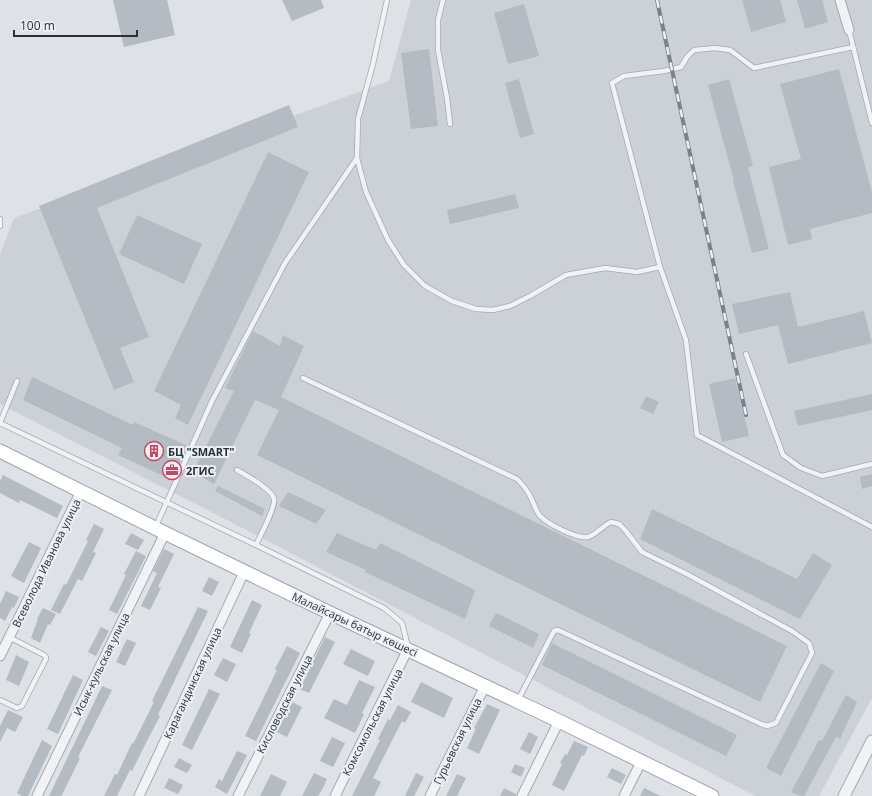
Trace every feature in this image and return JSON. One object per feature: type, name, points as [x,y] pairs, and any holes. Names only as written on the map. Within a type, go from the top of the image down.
[{"type":"main road","name":"Малайсары батыр көшесі","points":[[0,450],[330,613],[559,721],[712,796]]},
{"type":"street","points":[[840,0],[849,30]]},
{"type":"street","name":"Всеволода Иванова улица","points":[[0,656],[81,491]]},
{"type":"street","name":"Исык-кульская улица","points":[[38,796],[160,530]]},
{"type":"street","name":"Карагандинская улица","points":[[139,796],[245,570]]},
{"type":"street","name":"Кисловодская улица","points":[[238,796],[330,613]]},
{"type":"street","name":"Комсомольская улица","points":[[335,796],[408,649]]},
{"type":"street","name":"Гурьевская улица","points":[[430,796],[485,686]]},
{"type":"street","points":[[522,796],[559,721]]},
{"type":"street","points":[[844,796],[872,741]]},
{"type":"street","points":[[624,796],[642,762]]},
{"type":"lane","points":[[388,0],[358,119],[357,158],[366,192],[388,240],[404,265],[425,286],[452,301],[476,309],[493,310],[510,306],[566,275],[605,268],[637,272],[660,267]]},
{"type":"lane","points":[[443,0],[438,20],[438,50],[447,98],[450,124]]},
{"type":"lane","points":[[849,30],[872,123]]},
{"type":"lane","points":[[853,47],[754,68],[730,50],[715,48],[694,50],[687,57],[681,67],[664,71],[624,76],[612,83],[660,267],[686,340],[697,435],[872,527]]},
{"type":"lane","points":[[160,530],[166,503],[212,401],[285,264],[357,158]]},
{"type":"lane","points":[[0,219],[0,226]]},
{"type":"lane","points":[[746,354],[783,455],[801,468],[822,476],[872,464]]},
{"type":"lane","points":[[303,378],[517,479],[526,489],[541,517],[565,532],[580,537],[589,537],[604,525],[611,522],[619,524],[642,552],[792,632],[809,643],[812,652],[776,723],[767,726],[558,630],[554,631],[517,701]]},
{"type":"lane","points":[[17,381],[0,423],[384,608],[402,623],[408,649]]},
{"type":"lane","points":[[237,470],[268,490],[274,498],[274,506],[256,546]]},
{"type":"lane","points":[[0,700],[17,708],[22,706],[46,659],[44,654],[10,637]]},
{"type":"shaded area","points":[[411,0],[872,0],[872,698],[819,796],[755,796],[264,539],[0,404],[0,254],[14,218],[389,81]]},
{"type":"building","points":[[113,0],[167,0],[175,35],[124,47]]},
{"type":"building","points":[[282,0],[321,0],[324,8],[292,21]]},
{"type":"building","points":[[742,0],[780,0],[786,22],[751,32]]},
{"type":"building","points":[[797,0],[822,0],[828,22],[805,29]]},
{"type":"building","points":[[524,4],[539,56],[508,64],[494,13]]},
{"type":"building","points":[[429,49],[438,126],[411,129],[401,53]]},
{"type":"building","points":[[839,69],[872,192],[872,213],[810,229],[812,239],[788,245],[769,167],[801,159],[780,84]]},
{"type":"building","points":[[519,79],[534,134],[520,138],[505,83]]},
{"type":"building","points":[[729,79],[753,166],[748,167],[769,249],[752,253],[708,85]]},
{"type":"building","points":[[289,105],[298,127],[97,208],[149,337],[120,348],[134,382],[114,390],[39,206]]},
{"type":"building","points":[[268,152],[309,172],[188,425],[175,418],[181,405],[154,391]]},
{"type":"building","points":[[515,194],[519,208],[450,224],[447,210]]},
{"type":"building","points":[[137,215],[202,244],[184,284],[119,254]]},
{"type":"building","points":[[790,292],[798,327],[864,311],[872,343],[788,364],[778,325],[739,334],[732,304]]},
{"type":"building","points":[[253,331],[280,346],[283,335],[304,346],[281,397],[787,646],[760,702],[257,455],[279,410],[255,400],[214,484],[193,472],[234,391],[225,388]]},
{"type":"building","points":[[32,377],[133,425],[134,422],[188,446],[172,480],[118,455],[122,448],[23,400]]},
{"type":"building","points":[[735,378],[749,436],[722,442],[709,384]]},
{"type":"building","points":[[872,394],[872,410],[798,426],[794,411]]},
{"type":"building","points":[[646,396],[659,402],[653,414],[640,408]]},
{"type":"building","points":[[872,474],[872,486],[862,489],[860,477]]},
{"type":"building","points":[[3,475],[63,506],[57,518],[20,500],[19,503],[0,493],[0,481]]},
{"type":"building","points":[[218,486],[265,509],[262,516],[215,491]]},
{"type":"building","points":[[288,492],[326,510],[316,524],[279,506]]},
{"type":"building","points":[[652,509],[797,579],[813,553],[832,565],[800,619],[640,539]]},
{"type":"building","points":[[94,524],[104,529],[93,552],[96,553],[82,581],[78,579],[60,614],[51,610],[64,584],[66,585],[88,541],[86,540]]},
{"type":"building","points":[[131,533],[144,540],[138,550],[125,544]]},
{"type":"building","points":[[337,533],[376,550],[380,543],[475,590],[465,619],[326,552]]},
{"type":"building","points":[[29,542],[41,548],[24,583],[11,576]]},
{"type":"building","points":[[164,549],[174,554],[158,587],[161,588],[150,610],[141,606],[157,573],[153,571]]},
{"type":"building","points":[[136,551],[146,556],[117,614],[109,610],[126,575],[124,574]]},
{"type":"building","points":[[209,577],[219,582],[212,596],[202,591]]},
{"type":"building","points":[[6,591],[19,597],[14,608],[12,607],[5,621],[0,618],[0,604]]},
{"type":"building","points":[[252,600],[262,605],[249,633],[251,634],[242,653],[230,647]]},
{"type":"building","points":[[198,607],[208,611],[158,715],[160,716],[132,771],[130,770],[117,796],[104,796],[115,774],[117,775],[154,702],[152,701]]},
{"type":"building","points":[[43,608],[56,614],[50,625],[48,624],[40,643],[31,638],[37,619]]},
{"type":"building","points":[[496,613],[539,634],[533,648],[489,626]]},
{"type":"building","points":[[101,627],[109,631],[96,656],[88,652]]},
{"type":"building","points":[[325,637],[335,642],[309,693],[300,689]]},
{"type":"building","points":[[127,639],[136,643],[125,666],[116,662]]},
{"type":"building","points":[[552,643],[737,735],[726,756],[542,665]]},
{"type":"building","points":[[287,646],[300,653],[256,741],[245,736]]},
{"type":"building","points":[[351,649],[375,661],[368,676],[343,664]]},
{"type":"building","points":[[16,655],[29,662],[19,686],[6,680]]},
{"type":"building","points":[[223,658],[236,664],[227,682],[214,675]]},
{"type":"building","points":[[821,663],[834,671],[781,776],[766,768]]},
{"type":"building","points":[[73,675],[83,680],[58,734],[47,729]]},
{"type":"building","points":[[359,680],[375,687],[362,713],[364,714],[355,733],[324,718],[334,699],[347,705]]},
{"type":"building","points":[[421,682],[453,698],[444,718],[411,702]]},
{"type":"building","points":[[102,686],[112,690],[78,757],[80,758],[61,796],[49,796]]},
{"type":"building","points":[[209,689],[220,694],[192,750],[182,745]]},
{"type":"building","points":[[846,695],[857,702],[840,739],[836,737],[804,796],[791,792],[819,740],[822,741]]},
{"type":"building","points":[[292,702],[302,707],[287,737],[277,732]]},
{"type":"building","points":[[487,704],[500,710],[479,754],[467,748],[476,729],[474,728]]},
{"type":"building","points":[[398,705],[411,712],[405,723],[402,721],[373,778],[381,782],[374,796],[352,796],[380,740],[378,739],[388,719],[390,720]]},
{"type":"building","points":[[8,710],[23,717],[15,732],[7,728],[0,742],[0,726]]},
{"type":"building","points":[[529,732],[538,737],[530,754],[520,749]]},
{"type":"building","points":[[332,737],[345,743],[333,767],[320,761]]},
{"type":"building","points":[[42,740],[52,746],[28,796],[22,796],[17,793]]},
{"type":"building","points":[[574,741],[588,747],[584,756],[582,755],[564,791],[552,785],[562,764],[560,763],[565,754],[567,755]]},
{"type":"building","points":[[237,751],[247,755],[227,794],[215,787],[219,779],[222,781]]},
{"type":"building","points":[[179,758],[192,765],[187,773],[174,767]]},
{"type":"building","points":[[515,764],[525,768],[521,777],[511,772]]},
{"type":"building","points":[[612,768],[626,775],[621,784],[607,777]]},
{"type":"building","points":[[314,773],[327,779],[322,790],[318,796],[302,796]]},
{"type":"building","points":[[416,773],[424,777],[414,796],[405,796]]},
{"type":"building","points":[[271,774],[287,782],[280,796],[260,796]]},
{"type":"building","points":[[457,774],[466,778],[457,796],[446,796]]},
{"type":"building","points":[[169,778],[183,785],[178,794],[164,788]]},
{"type":"building","points":[[504,788],[516,794],[516,796],[500,796]]},
{"type":"building","points":[[644,788],[661,796],[640,796]]},
{"type":"railway","points":[[657,0],[746,415]]},
{"type":"place","name":"БЦ \"SMART\"","points":[[154,451]]},
{"type":"place","name":"2ГИС","points":[[172,470]]}]
